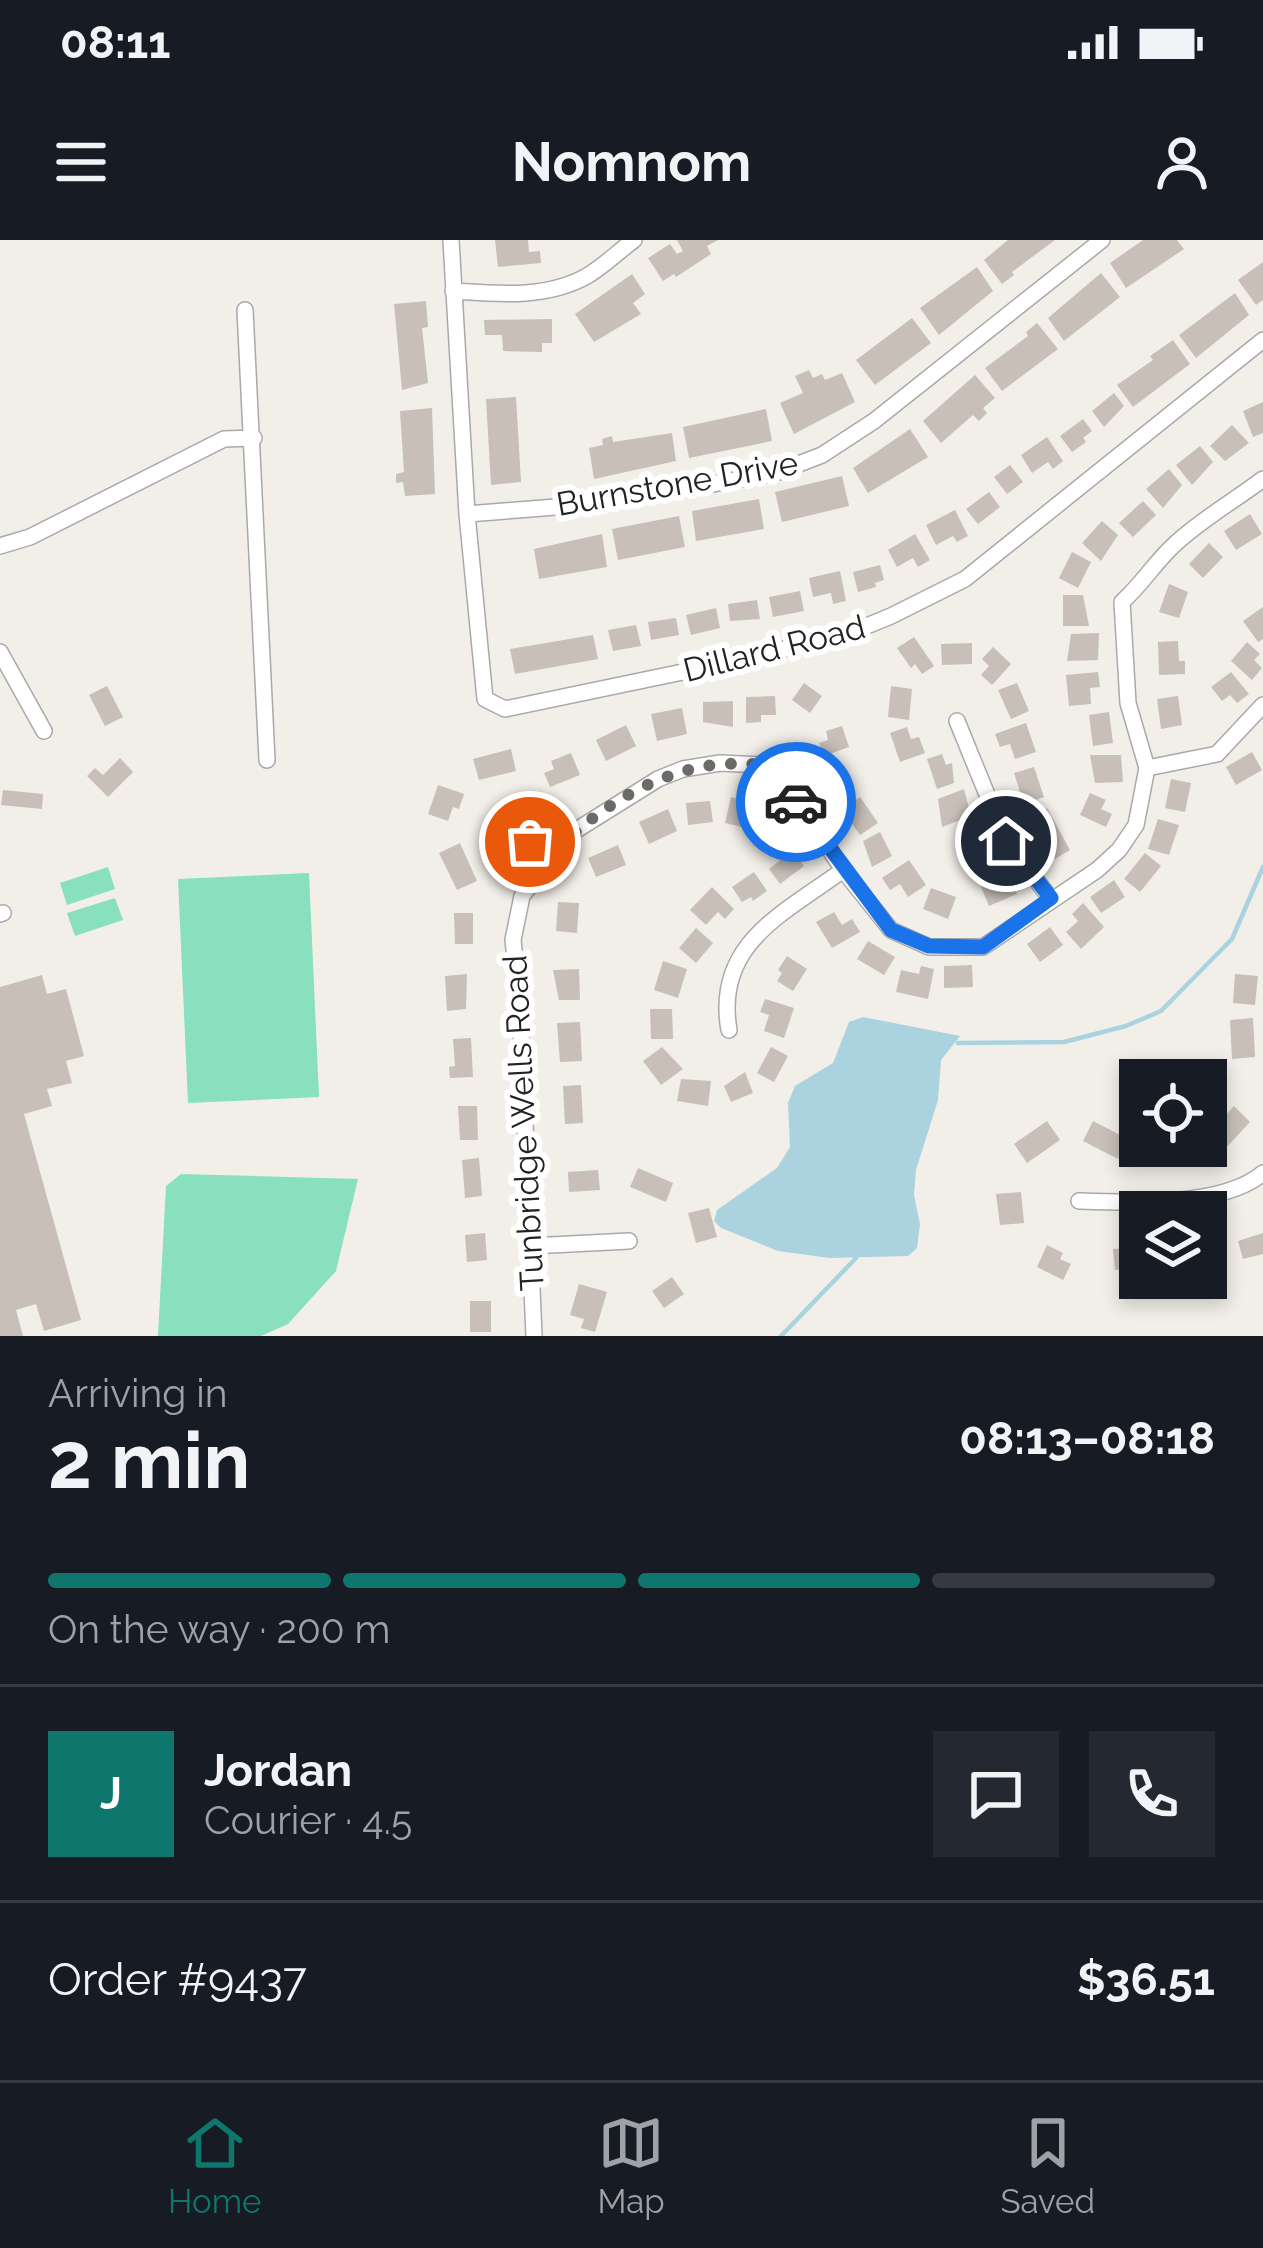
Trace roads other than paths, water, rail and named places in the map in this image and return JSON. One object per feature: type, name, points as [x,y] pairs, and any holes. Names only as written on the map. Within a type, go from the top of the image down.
[{"type":"street","points":[[451,240],[467,514]]},
{"type":"street","points":[[453,291],[538,292],[586,277],[634,240]]},
{"type":"street","name":"Burnstone Drive","points":[[467,514],[581,506],[778,472],[822,455],[874,421],[1102,240]]},
{"type":"street","points":[[245,310],[267,760]]},
{"type":"street","name":"Dillard Road","points":[[467,514],[485,699],[505,709],[746,658],[852,632],[965,579],[1263,340]]},
{"type":"street","points":[[0,546],[30,537],[224,439],[254,438]]},
{"type":"street","name":"Tunbridge Wells Road","points":[[534,1336],[513,940],[523,896],[570,834],[658,779],[683,769],[720,763],[762,765],[778,771],[843,870],[891,930],[929,946],[983,947],[1097,870],[1136,826],[1147,768],[1128,703],[1122,602],[1199,522],[1263,479]]},
{"type":"street","points":[[0,652],[44,731]]},
{"type":"street","points":[[1147,768],[1217,754],[1263,704]]},
{"type":"street","points":[[957,721],[1006,841],[1051,898]]},
{"type":"street","points":[[509,825],[550,860]]},
{"type":"street","points":[[729,1030],[724,1005],[728,980],[744,948],[843,870]]},
{"type":"street","points":[[1079,1201],[1211,1195],[1247,1184],[1263,1173]]},
{"type":"street","points":[[531,1246],[629,1241]]},
{"type":"water","points":[[863,1017],[960,1036],[941,1060],[938,1100],[916,1170],[917,1248],[908,1256],[830,1258],[778,1251],[721,1228],[714,1221],[717,1210],[777,1168],[790,1147],[788,1103],[795,1086],[833,1063],[849,1022]]},
{"type":"waterway","points":[[958,1043],[1064,1042],[1126,1026],[1161,1011],[1232,939],[1263,867]]},
{"type":"waterway","points":[[781,1336],[856,1258]]}]
